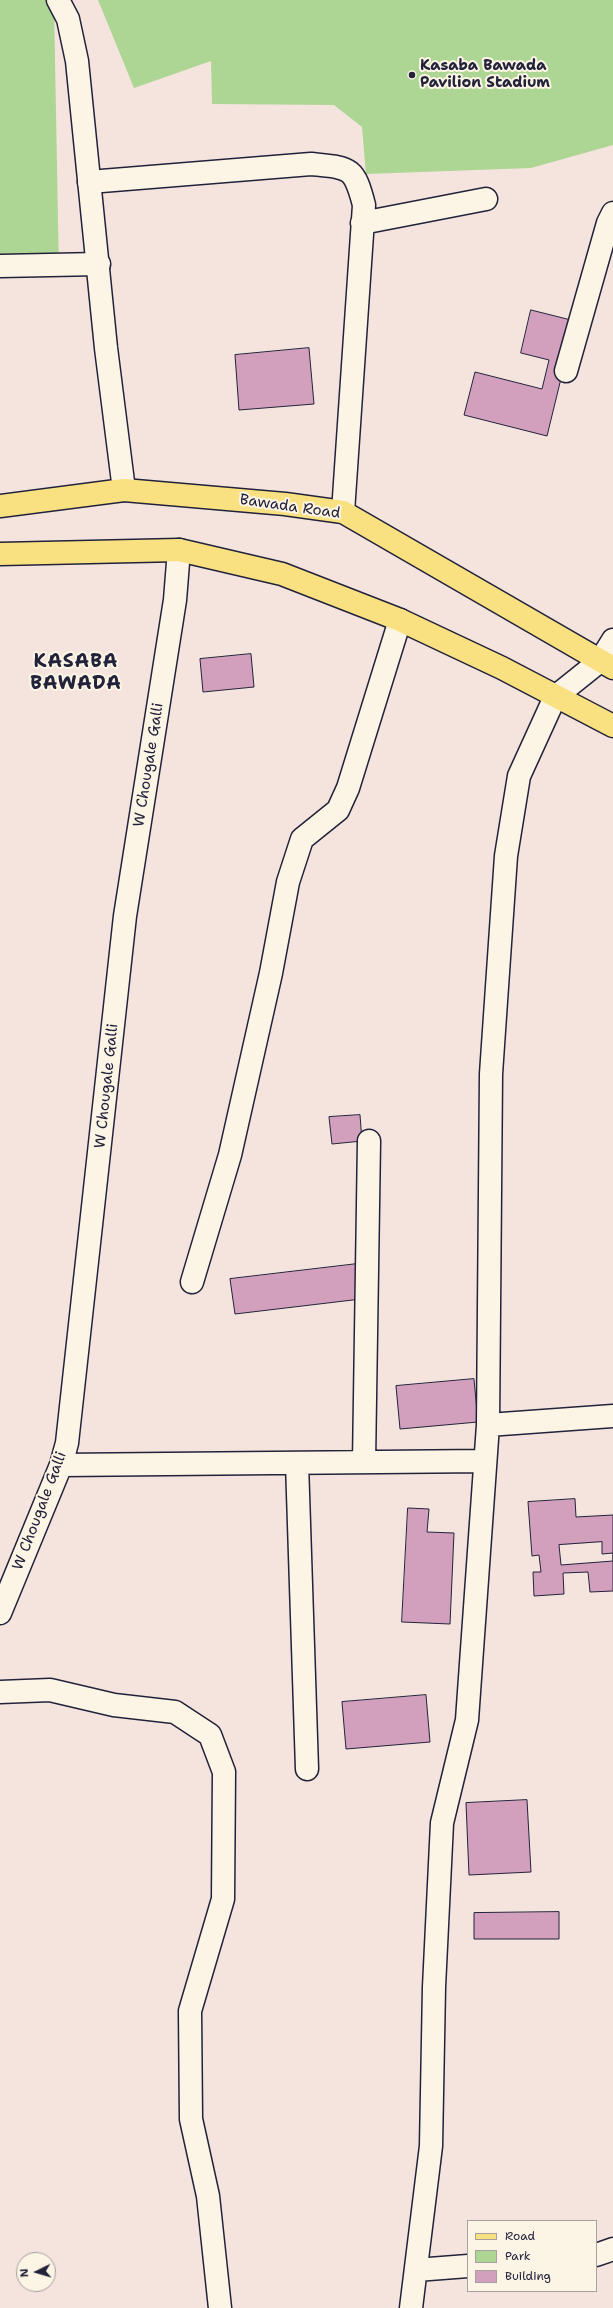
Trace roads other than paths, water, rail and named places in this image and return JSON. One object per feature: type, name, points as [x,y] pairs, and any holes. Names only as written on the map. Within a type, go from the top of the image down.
[{"type":"main road","name":"Bawada Road","points":[[0,506],[124,490],[285,504],[343,512],[607,664]]},
{"type":"main road","points":[[0,554],[178,550],[282,574],[400,620],[502,668],[613,726]]},
{"type":"street","points":[[58,0],[68,19],[77,61],[99,264],[106,348],[124,490]]},
{"type":"street","points":[[89,182],[311,164],[343,167],[357,179],[364,205],[343,512]]},
{"type":"street","points":[[362,223],[486,199]]},
{"type":"street","points":[[566,371],[608,223],[613,212]]},
{"type":"street","points":[[0,266],[99,264]]},
{"type":"street","name":"W Chougale Galli","points":[[0,1613],[61,1465],[67,1443],[125,916],[175,600],[178,550]]},
{"type":"street","points":[[192,1282],[230,1155],[290,875],[302,839],[338,810],[348,788],[400,620]]},
{"type":"street","points":[[411,2308],[431,2146],[434,1987],[442,1823],[467,1720],[488,1425],[491,1074],[506,856],[519,776],[555,697],[607,664],[613,640]]},
{"type":"street","points":[[364,1462],[370,1142]]},
{"type":"street","points":[[488,1425],[613,1416]]},
{"type":"street","points":[[61,1465],[485,1461]]},
{"type":"street","points":[[297,1463],[307,1769]]},
{"type":"street","points":[[0,1692],[50,1690],[114,1705],[175,1712],[210,1735],[224,1772],[224,1899],[190,2011],[191,2119],[208,2196],[220,2308]]},
{"type":"street","points":[[597,2255],[613,2249]]},
{"type":"street","points":[[416,2270],[467,2266]]},
{"type":"place","name":"Kasaba Bawada Pavilion Stadium","points":[[412,75]]},
{"type":"district","name":"KASABA BAWADA","points":[[76,673]]}]
